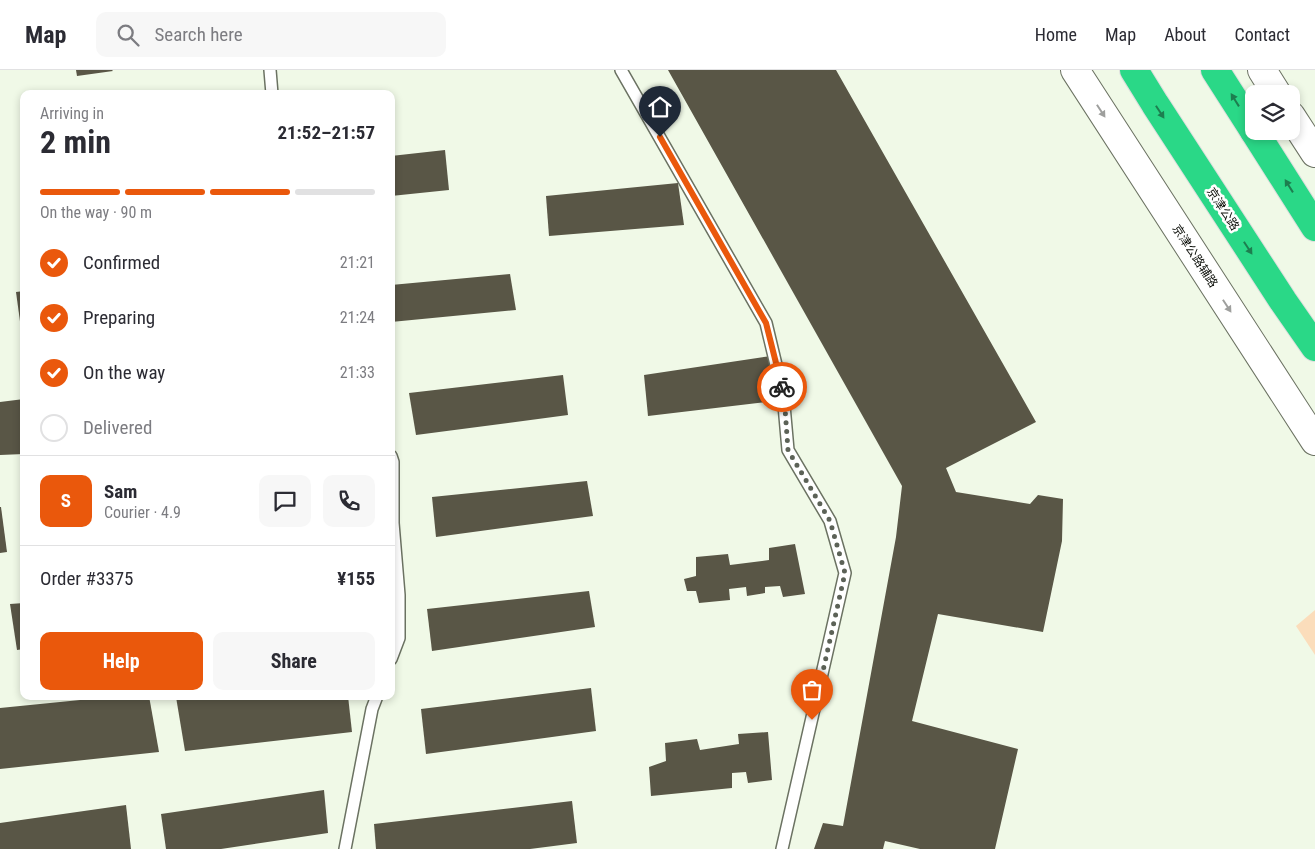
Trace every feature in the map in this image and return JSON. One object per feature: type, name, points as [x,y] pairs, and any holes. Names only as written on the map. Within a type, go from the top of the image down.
[{"type":"highway","name":"京津公路","points":[[1134,70],[1154,104],[1315,347]]},
{"type":"highway","points":[[1215,70],[1245,117]]},
{"type":"highway","points":[[1260,140],[1315,227]]},
{"type":"main road","name":"京津公路辅路","points":[[1075,70],[1315,441]]},
{"type":"main road","points":[[1262,70],[1271,85]]},
{"type":"main road","points":[[1300,130],[1315,153]]},
{"type":"lane","points":[[270,70],[272,90]]},
{"type":"lane","points":[[621,70],[766,323],[784,394],[788,450],[830,521],[845,573],[782,849]]},
{"type":"lane","points":[[395,546],[399,595],[399,638],[395,648]]},
{"type":"lane","points":[[345,849],[372,709],[375,700]]},
{"type":"shaded area","points":[[1315,610],[1315,655],[1296,626]]},
{"type":"building","points":[[76,70],[112,70],[113,71],[77,76]]},
{"type":"building","points":[[668,70],[836,70],[1036,422],[946,468],[956,492],[1030,504],[1038,495],[1063,499],[1062,541],[1043,632],[938,614],[912,721],[1018,749],[995,849],[920,849],[885,841],[883,849],[814,849],[823,823],[843,826],[896,537],[902,486]]},
{"type":"building","points":[[445,150],[449,190],[395,196],[395,156]]},
{"type":"building","points":[[678,183],[684,225],[549,236],[546,196]]},
{"type":"building","points":[[510,274],[516,310],[395,322],[395,285]]},
{"type":"building","points":[[16,292],[20,292],[20,321]]},
{"type":"building","points":[[771,356],[774,401],[648,416],[644,375]]},
{"type":"building","points":[[563,375],[568,415],[416,435],[409,393]]},
{"type":"building","points":[[20,400],[20,454],[0,455],[0,402]]},
{"type":"building","points":[[587,481],[593,516],[436,537],[432,497]]},
{"type":"building","points":[[0,507],[7,552],[0,553]]},
{"type":"building","points":[[795,544],[805,594],[783,597],[780,586],[765,587],[765,593],[747,596],[746,587],[729,589],[730,600],[699,603],[696,591],[687,591],[684,579],[696,576],[696,557],[728,554],[730,565],[769,560],[769,548]]},
{"type":"building","points":[[589,591],[595,627],[432,651],[427,609]]},
{"type":"building","points":[[20,603],[20,650],[17,650],[10,604]]},
{"type":"building","points":[[591,688],[596,731],[426,754],[421,709]]},
{"type":"building","points":[[80,700],[150,700],[159,752],[0,769],[0,708]]},
{"type":"building","points":[[176,700],[348,700],[352,732],[185,751]]},
{"type":"building","points":[[768,732],[772,780],[748,783],[746,772],[732,773],[732,788],[651,796],[649,767],[666,761],[665,743],[697,739],[700,750],[739,744],[738,734]]},
{"type":"building","points":[[324,790],[328,833],[221,849],[166,849],[161,814]]},
{"type":"building","points":[[572,801],[577,843],[530,849],[376,849],[374,824]]},
{"type":"building","points":[[126,805],[131,849],[0,849],[0,823]]},
{"type":"way so far","points":[[782,387],[788,450],[830,521],[845,573],[812,720]]},
{"type":"route","points":[[660,137],[766,323],[782,387]]}]
